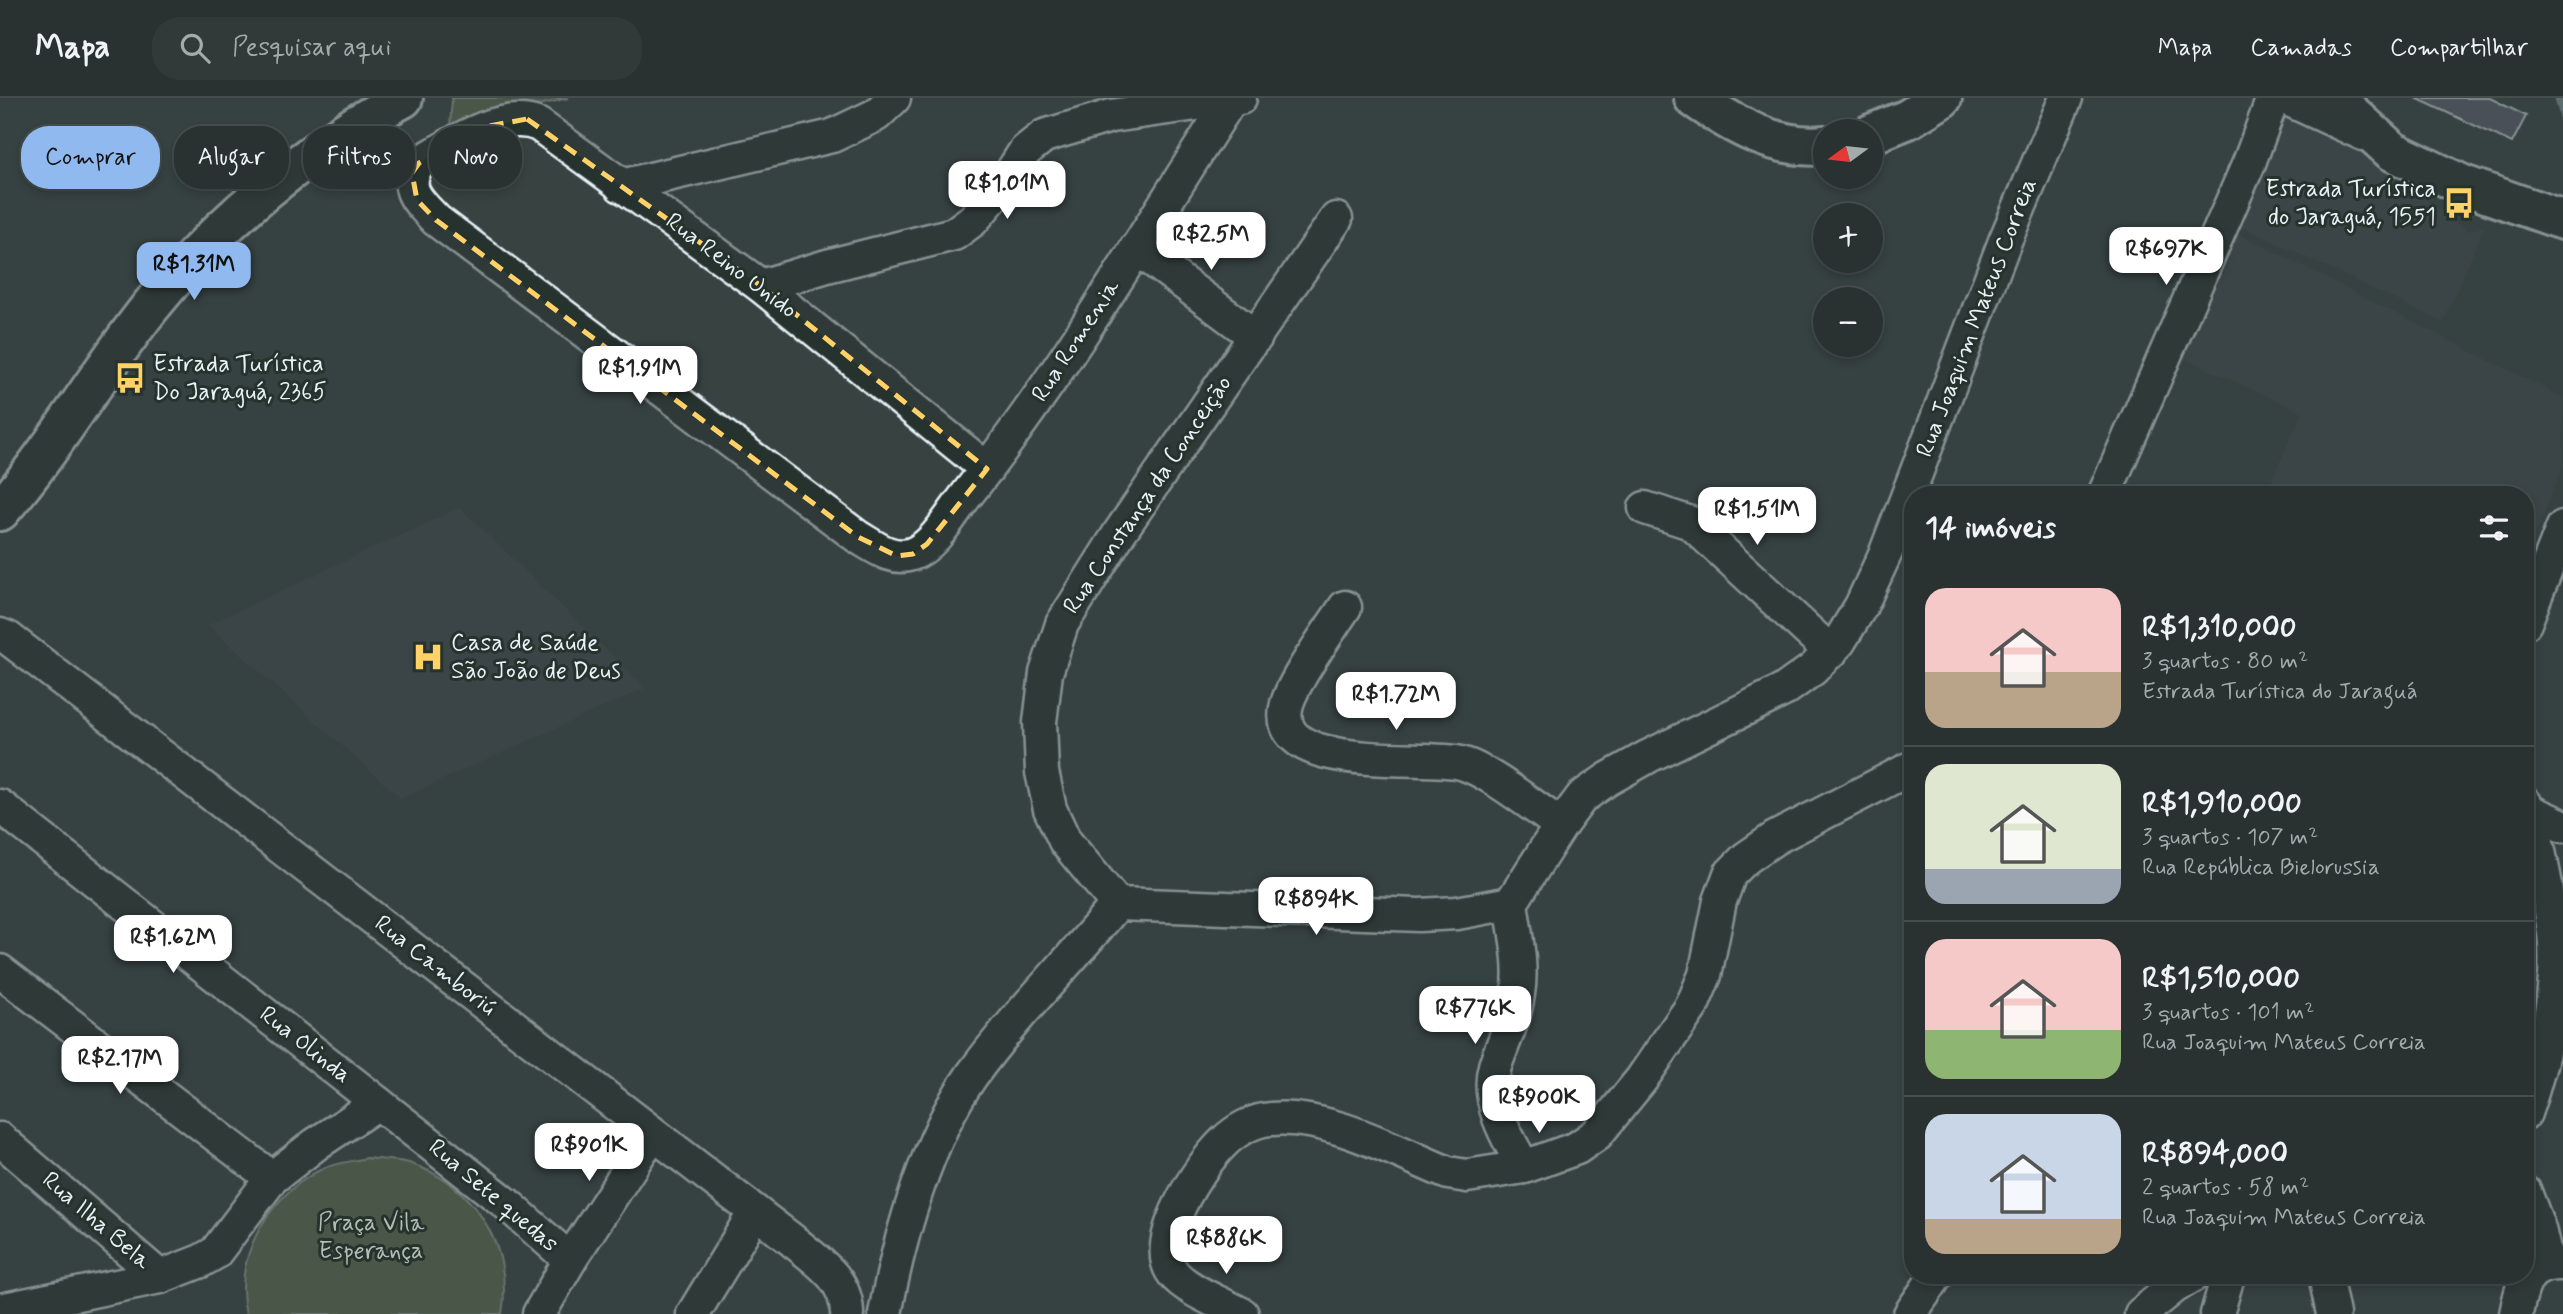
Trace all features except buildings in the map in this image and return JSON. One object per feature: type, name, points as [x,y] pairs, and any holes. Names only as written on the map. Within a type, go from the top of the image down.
[{"type":"main road","points":[[0,474],[106,327],[151,273],[194,231],[282,154],[363,98]]},
{"type":"main road","points":[[0,511],[150,308],[188,262],[267,189],[378,111],[403,98]]},
{"type":"main road","points":[[1694,98],[1729,123],[1779,142],[1813,146]]},
{"type":"main road","points":[[1883,129],[1908,120],[1942,98]]},
{"type":"main road","points":[[2334,98],[2392,150],[2463,185],[2563,220]]},
{"type":"street","points":[[621,186],[832,136],[876,115],[894,98]]},
{"type":"street","name":"Rua Joaquim Mateus Correia","points":[[1911,486],[2005,241],[2066,98]]},
{"type":"street","points":[[2108,486],[2244,175],[2273,98]]},
{"type":"street","points":[[2285,98],[2360,132],[2392,150]]},
{"type":"street","points":[[761,286],[827,266],[954,234],[973,220],[1004,184],[1026,151],[1044,136],[1111,116],[1235,99]]},
{"type":"street","name":"Rua Romenia","points":[[897,556],[913,554],[928,544],[987,469],[1063,365],[1136,248],[1235,99]]},
{"type":"street","name":"Rua Reino Unido","points":[[897,556],[883,552],[858,537],[436,220],[417,200],[411,185],[412,173],[418,163],[489,126],[527,119],[539,124],[761,286],[987,469]]},
{"type":"street","name":"Rua Constança da Conceição","points":[[1117,904],[1065,841],[1050,810],[1042,772],[1040,735],[1046,673],[1062,624],[1128,520],[1336,219]]},
{"type":"street","points":[[1136,248],[1256,337]]},
{"type":"street","name":"Rua Joaquim Mateus Correia","points":[[1511,903],[1582,797],[1649,756],[1784,690],[1831,652],[1861,606],[1904,505]]},
{"type":"street","points":[[1645,508],[1691,523],[1831,652]]},
{"type":"street","points":[[2534,600],[2563,527]]},
{"type":"street","points":[[1345,607],[1293,688],[1285,709],[1293,735],[1303,744],[1347,757],[1441,760],[1464,764],[1483,773],[1561,825]]},
{"type":"street","name":"Rua Camboriú","points":[[0,635],[8,638],[792,1240],[841,1285],[847,1304],[846,1314]]},
{"type":"street","points":[[1242,1314],[1185,1284],[1174,1273],[1166,1250],[1168,1236],[1196,1174],[1225,1140],[1248,1125],[1269,1119],[1295,1118],[1327,1124],[1448,1173],[1467,1176],[1524,1167],[1577,1149],[1597,1134],[1642,1080],[1692,1006],[1705,975],[1720,901],[1730,874],[1746,858],[1775,838],[1904,772]]},
{"type":"street","name":"Rua Olinda","points":[[0,806],[378,1103]]},
{"type":"street","points":[[2534,810],[2563,826]]},
{"type":"street","points":[[2534,835],[2555,935],[2554,982],[2534,1088]]},
{"type":"street","points":[[885,1314],[891,1276],[902,1235],[941,1128],[971,1076],[1117,904],[1419,915],[1457,913],[1511,903],[1518,957],[1518,993],[1494,1070],[1494,1098],[1503,1132],[1524,1167]]},
{"type":"street","points":[[0,971],[272,1178]]},
{"type":"street","points":[[0,1310],[160,1277],[215,1253],[272,1178],[316,1144],[378,1103]]},
{"type":"street","name":"Rua Sete quedas","points":[[378,1103],[506,1204],[570,1260],[539,1314]]},
{"type":"street","points":[[570,1260],[652,1133]]},
{"type":"street","name":"Rua Ilha Bela","points":[[0,1139],[160,1277]]},
{"type":"street","points":[[693,1314],[755,1212]]},
{"type":"street","points":[[2534,1216],[2555,1263],[2534,1272]]},
{"type":"street","points":[[1910,1314],[1931,1284]]},
{"type":"street","points":[[2141,1314],[2179,1284]]},
{"type":"street","points":[[2217,1314],[2226,1284]]},
{"type":"street","points":[[2327,1284],[2333,1314]]},
{"type":"street","points":[[2516,1314],[2524,1284]]},
{"type":"highlighted area","points":[[527,119],[761,286],[987,469],[927,544],[913,554],[897,556],[858,537],[436,220],[417,200],[412,173],[419,163],[489,126]]},
{"type":"shaded area","points":[[2282,116],[2353,143],[2467,231],[2484,227],[2443,322],[2235,223]]},
{"type":"shaded area","points":[[2234,232],[2563,398],[2563,465],[2534,538],[2534,486],[2269,486],[2303,412],[2177,355]]},
{"type":"shaded area","name":"Casa de Saúde São João de Deus","points":[[460,508],[645,688],[401,798],[208,625]]},
{"type":"green space","points":[[452,98],[568,98],[454,126],[450,126]]},
{"type":"green space","name":"Praça Vila Esperança","points":[[367,1158],[409,1163],[432,1173],[453,1186],[470,1203],[495,1242],[504,1289],[502,1314],[246,1314],[243,1292],[245,1270],[260,1228],[272,1210],[287,1193],[324,1168]]},
{"type":"waterway","points":[[2558,98],[2563,117]]},
{"type":"place","name":"Estrada Turística do Jaraguá, 1551","points":[[2459,203]]},
{"type":"place","name":"Estrada Turística Do Jaraguá, 2365","points":[[130,378]]},
{"type":"place","name":"Casa de Saúde São João de Deus","points":[[428,657]]}]
